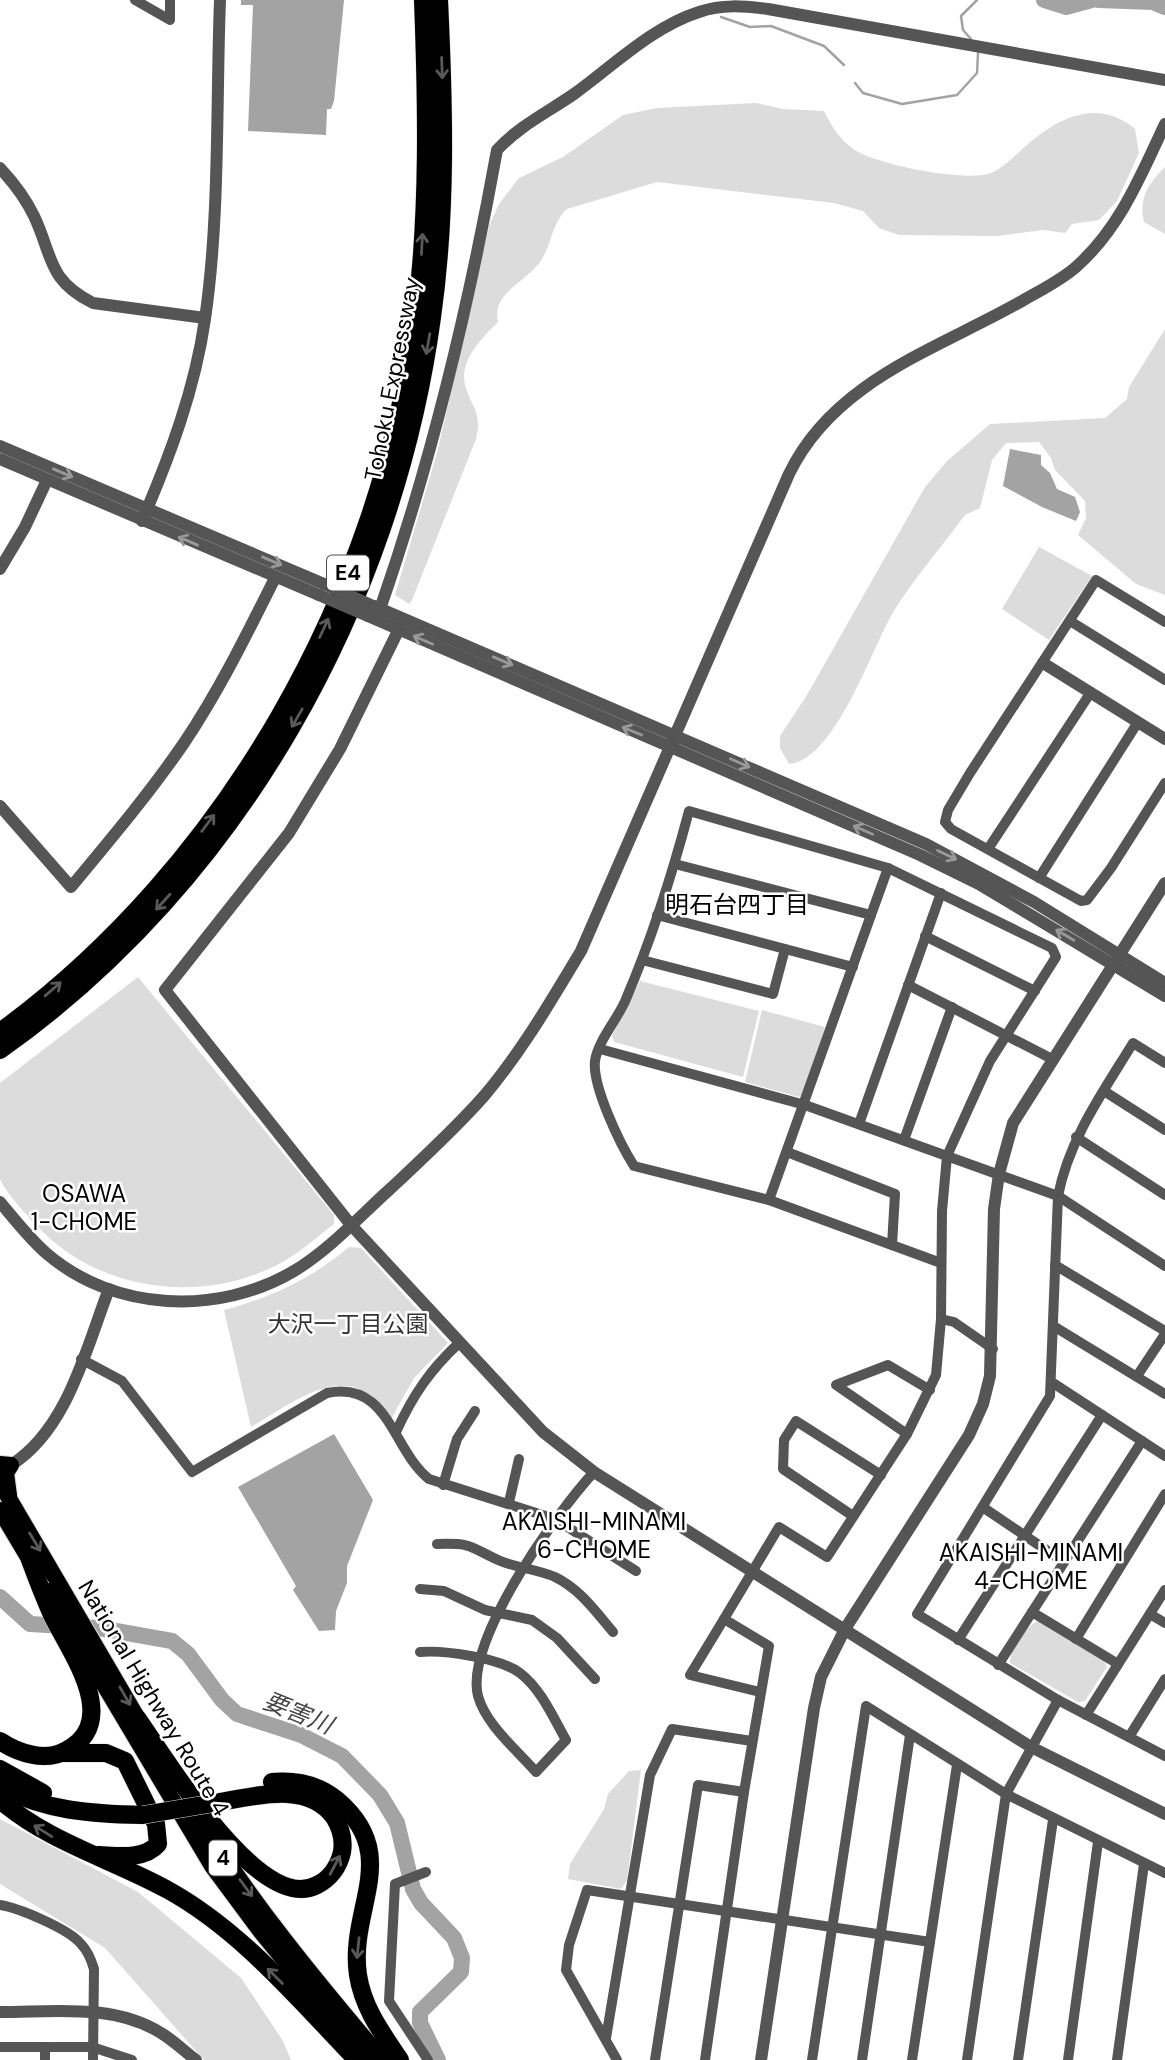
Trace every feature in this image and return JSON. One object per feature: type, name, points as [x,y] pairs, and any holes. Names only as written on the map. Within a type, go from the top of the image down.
[{"type":"highway","name":"Tohoku Expressway","points":[[0,1032],[96,950],[190,846],[274,723],[300,677],[348,575],[381,478],[415,318],[425,192],[423,0]]},
{"type":"highway","name":"Tohoku Expressway","points":[[0,1050],[48,1015],[125,944],[185,876],[269,764],[316,685],[364,582],[399,484],[432,318],[442,193],[439,0]]},
{"type":"highway","points":[[0,1057],[48,1015]]},
{"type":"highway","points":[[5,1464],[5,1505]]},
{"type":"highway","name":"National Highway Route 4","points":[[0,1483],[5,1505],[30,1560]]},
{"type":"highway","name":"National Highway Route 4","points":[[5,1505],[77,1637],[212,1866],[261,1932],[366,2060]]},
{"type":"highway","points":[[30,1560],[77,1637],[83,1675],[92,1706],[85,1734],[63,1753]]},
{"type":"highway","name":"National Highway Route 4","points":[[77,1637],[137,1718],[231,1869],[276,1931],[383,2060]]},
{"type":"highway","points":[[0,1786],[55,1807],[108,1814],[141,1810],[217,1798],[284,1793],[324,1806],[342,1835],[340,1858],[335,1870],[319,1884],[300,1890],[288,1889],[258,1870],[221,1833],[137,1718]]},
{"type":"highway","points":[[0,1741],[27,1754],[106,1753],[125,1761],[158,1833],[158,1844],[145,1853],[126,1856],[87,1854]]},
{"type":"highway","points":[[0,1769],[17,1781],[60,1798],[141,1810]]},
{"type":"highway","points":[[217,1798],[276,1782],[300,1783],[331,1795],[354,1817],[370,1848],[372,1867],[359,1937],[358,1973],[362,1993],[373,2021],[400,2060]]},
{"type":"highway","points":[[0,1800],[52,1836],[167,1889],[211,1917],[250,1951],[357,2060]]},
{"type":"street","points":[[135,0],[170,20],[170,0]]},
{"type":"street","points":[[142,521],[178,429],[205,318],[213,210],[220,0]]},
{"type":"street","points":[[374,610],[411,519],[429,453],[466,303],[497,150],[509,136],[572,95],[670,23],[713,8],[734,6],[768,9],[1165,80]]},
{"type":"street","points":[[0,1202],[48,1255],[71,1271],[109,1289],[169,1302],[191,1303],[234,1296],[274,1282],[296,1270],[351,1225],[437,1144],[484,1095],[539,1022],[581,951],[789,474],[821,425],[865,386],[1007,309],[1073,269],[1110,231],[1165,124]]},
{"type":"street","points":[[0,168],[35,217],[53,267],[78,295],[93,303],[205,318]]},
{"type":"street","points":[[0,446],[148,508],[321,589],[674,741],[979,884],[1165,983]]},
{"type":"street","points":[[0,459],[275,578],[321,589]]},
{"type":"street","points":[[0,569],[26,527],[47,480]]},
{"type":"street","points":[[0,806],[71,887],[124,825],[185,741],[222,682],[275,578]]},
{"type":"street","points":[[1164,620],[1096,580],[948,810],[945,822],[951,829],[1081,901],[1091,898],[1165,783]]},
{"type":"street","points":[[374,610],[399,629],[674,741]]},
{"type":"street","points":[[1070,621],[1165,680]]},
{"type":"street","points":[[399,629],[340,750],[289,833],[165,990],[351,1225],[543,1432],[594,1472],[1031,1747],[1165,1814]]},
{"type":"street","points":[[1043,663],[1165,739]]},
{"type":"street","points":[[988,849],[1091,692]]},
{"type":"street","points":[[1039,878],[1138,722]]},
{"type":"street","points":[[760,1692],[690,1675],[779,1527],[827,1557],[907,1434],[930,1390],[939,1363],[947,1156],[990,1061],[1056,957],[1052,948],[888,868],[690,811],[642,960],[625,1002],[595,1060],[596,1078],[634,1166],[769,1200],[941,1263]]},
{"type":"street","points":[[675,864],[871,915]]},
{"type":"street","points":[[769,1200],[888,868]]},
{"type":"street","points":[[761,2060],[814,1708],[821,1677],[845,1629],[969,1435],[984,1404],[993,1349],[994,1209],[999,1174],[1013,1123],[1165,883]]},
{"type":"street","points":[[859,1124],[940,893]]},
{"type":"street","points":[[657,915],[853,967]]},
{"type":"street","points":[[925,936],[1035,990]]},
{"type":"street","points":[[642,960],[773,994],[785,949]]},
{"type":"street","points":[[1117,959],[1165,996]]},
{"type":"street","points":[[908,985],[1054,1060]]},
{"type":"street","points":[[904,1140],[952,1007]]},
{"type":"street","points":[[1165,1063],[1133,1043],[1076,1137],[1064,1167],[1058,1196],[1053,1383],[1050,1396],[1035,1426],[917,1614],[1058,1700],[1165,1756]]},
{"type":"street","points":[[600,1049],[805,1105],[1058,1196],[1165,1266]]},
{"type":"street","points":[[1104,1091],[1165,1130]]},
{"type":"street","points":[[1076,1137],[1165,1195]]},
{"type":"street","points":[[787,1152],[895,1194],[892,1245]]},
{"type":"street","points":[[1055,1265],[1165,1333],[1137,1376]]},
{"type":"street","points":[[5,1464],[40,1438],[59,1412],[109,1289]]},
{"type":"street","points":[[941,1319],[954,1322],[993,1349]]},
{"type":"street","points":[[1055,1327],[1165,1394]]},
{"type":"street","points":[[396,1432],[412,1397],[429,1372],[459,1343]]},
{"type":"street","points":[[81,1359],[122,1381],[192,1472],[327,1392],[342,1390],[366,1396],[396,1432],[415,1466],[429,1479],[509,1502],[555,1519],[636,1571]]},
{"type":"street","points":[[907,1434],[836,1385],[888,1365],[930,1390]]},
{"type":"street","points":[[1053,1383],[1165,1456]]},
{"type":"street","points":[[443,1485],[457,1439],[475,1411]]},
{"type":"street","points":[[958,1640],[1102,1415]]},
{"type":"street","points":[[853,1516],[783,1469],[784,1440],[796,1421],[881,1475]]},
{"type":"street","points":[[998,1665],[1142,1441]]},
{"type":"street","points":[[509,1502],[519,1459]]},
{"type":"street","points":[[420,1652],[459,1652],[478,1659],[518,1671],[537,1690],[566,1740],[536,1772],[492,1722],[478,1698],[475,1680],[478,1659],[523,1568],[555,1519],[594,1472]]},
{"type":"street","points":[[1076,1639],[1165,1494]]},
{"type":"street","points":[[984,1508],[1065,1562]]},
{"type":"street","points":[[437,1544],[463,1543],[555,1578],[580,1594],[613,1632]]},
{"type":"street","points":[[420,1589],[444,1591],[499,1614],[531,1620],[557,1638],[595,1679]]},
{"type":"street","points":[[1086,1715],[1165,1590]]},
{"type":"street","points":[[1032,1612],[1118,1664]]},
{"type":"street","points":[[1150,1614],[1165,1623]]},
{"type":"street","points":[[705,2060],[744,1792],[769,1646],[724,1619]]},
{"type":"street","points":[[1129,1737],[1165,1679]]},
{"type":"street","points":[[967,2060],[1006,1794],[1058,1700]]},
{"type":"street","points":[[812,2060],[866,1706],[1006,1794],[1053,1820],[1165,1873]]},
{"type":"street","points":[[606,2038],[650,1775],[673,1729],[752,1741]]},
{"type":"street","points":[[862,2060],[910,1735]]},
{"type":"street","points":[[912,2060],[957,1765]]},
{"type":"street","points":[[655,2060],[698,1785],[744,1792]]},
{"type":"street","points":[[1018,2060],[1053,1820]]},
{"type":"street","points":[[1068,2060],[1098,1842]]},
{"type":"street","points":[[1118,2060],[1144,1864]]},
{"type":"street","points":[[422,1873],[395,1884],[389,2001],[428,2060]]},
{"type":"street","points":[[617,2060],[566,1970],[569,1945],[587,1890],[930,1942]]},
{"type":"street","points":[[0,1905],[15,1907],[79,1941],[90,1955],[94,1969],[93,2060]]},
{"type":"street","points":[[0,2012],[93,2011],[123,2017],[160,2032],[196,2060]]},
{"type":"street","points":[[0,2047],[92,2047],[132,2060]]},
{"type":"street","points":[[45,2047],[45,2060]]},
{"type":"green space","points":[[756,103],[783,109],[824,111],[836,132],[853,149],[880,161],[940,173],[975,176],[988,174],[1004,165],[1052,126],[1065,119],[1093,113],[1107,114],[1135,129],[1139,153],[1117,201],[1099,220],[1072,224],[1065,233],[1043,230],[998,236],[899,235],[879,228],[863,211],[834,203],[657,182],[567,209],[558,220],[540,262],[505,296],[497,312],[498,322],[478,343],[468,360],[464,378],[477,417],[476,439],[412,600],[409,604],[395,595],[437,453],[489,226],[499,204],[519,178],[563,157],[623,115],[657,108]]},
{"type":"green space","points":[[1165,167],[1165,234],[1144,222],[1142,206],[1150,185]]},
{"type":"green space","points":[[1165,329],[1165,595],[1136,584],[1078,535],[1086,518],[1085,501],[1055,470],[1051,458],[1039,442],[1006,443],[992,460],[980,508],[965,515],[895,609],[837,723],[806,758],[789,764],[780,748],[780,736],[807,695],[925,487],[947,461],[990,424],[1105,418],[1127,399],[1129,387]]},
{"type":"green space","points":[[1039,547],[1092,576],[1049,640],[1002,609]]},
{"type":"green space","points":[[138,977],[334,1215],[334,1224],[277,1265],[248,1277],[218,1284],[186,1287],[125,1279],[68,1253],[26,1215],[0,1179],[0,1083]]},
{"type":"green space","points":[[640,981],[759,1011],[743,1077],[614,1042],[612,1036]]},
{"type":"green space","points":[[762,1010],[825,1027],[803,1094],[799,1097],[745,1082]]},
{"type":"green space","name":"大沢一丁目公園","points":[[349,1247],[361,1248],[448,1343],[414,1378],[391,1419],[370,1395],[356,1388],[340,1386],[309,1394],[251,1427],[224,1310],[290,1286],[320,1269]]},
{"type":"green space","points":[[1038,1621],[1103,1659],[1107,1667],[1085,1701],[1078,1702],[1010,1663],[1012,1651],[1019,1639]]},
{"type":"green space","points":[[641,1770],[627,1881],[621,1889],[568,1879],[570,1864],[604,1809],[608,1794],[629,1771]]},
{"type":"green space","points":[[0,1819],[138,1892],[241,1978],[283,2041],[291,2060],[204,2060],[105,1948],[0,1884]]},
{"type":"shaded area","points":[[241,0],[344,0],[334,101],[331,109],[327,109],[326,135],[248,131],[253,5],[241,5]]},
{"type":"shaded area","points":[[1010,449],[1041,455],[1041,465],[1050,473],[1057,489],[1075,497],[1080,512],[1076,521],[1003,486]]},
{"type":"shaded area","points":[[334,1434],[373,1500],[347,1566],[347,1583],[336,1611],[335,1630],[319,1631],[293,1590],[296,1586],[238,1487]]},
{"type":"waterway","points":[[971,39],[963,30],[961,16],[977,0]]},
{"type":"waterway","points":[[1044,0],[1066,7],[1092,0]]},
{"type":"waterway","points":[[1098,0],[1153,2],[1165,7]]},
{"type":"waterway","points":[[721,17],[750,27],[771,26],[824,46],[844,65]]},
{"type":"waterway","points":[[855,83],[863,93],[902,104],[957,95],[977,73],[978,53]]},
{"type":"waterway","name":"要害川","points":[[0,1597],[30,1624],[99,1628],[172,1641],[188,1654],[222,1700],[237,1714],[301,1735],[342,1756],[380,1795],[397,1823],[413,1889],[421,1903],[454,1938],[462,1958],[461,1972],[420,2012],[420,2023],[438,2060]]},
{"type":"district","name":"明石台四丁目","points":[[737,905]]},
{"type":"district","name":"OSAWA 1-CHOME","points":[[84,1208]]},
{"type":"district","name":"AKAISHI-MINAMI 6-CHOME","points":[[594,1536]]},
{"type":"district","name":"AKAISHI-MINAMI 4-CHOME","points":[[1031,1567]]}]
